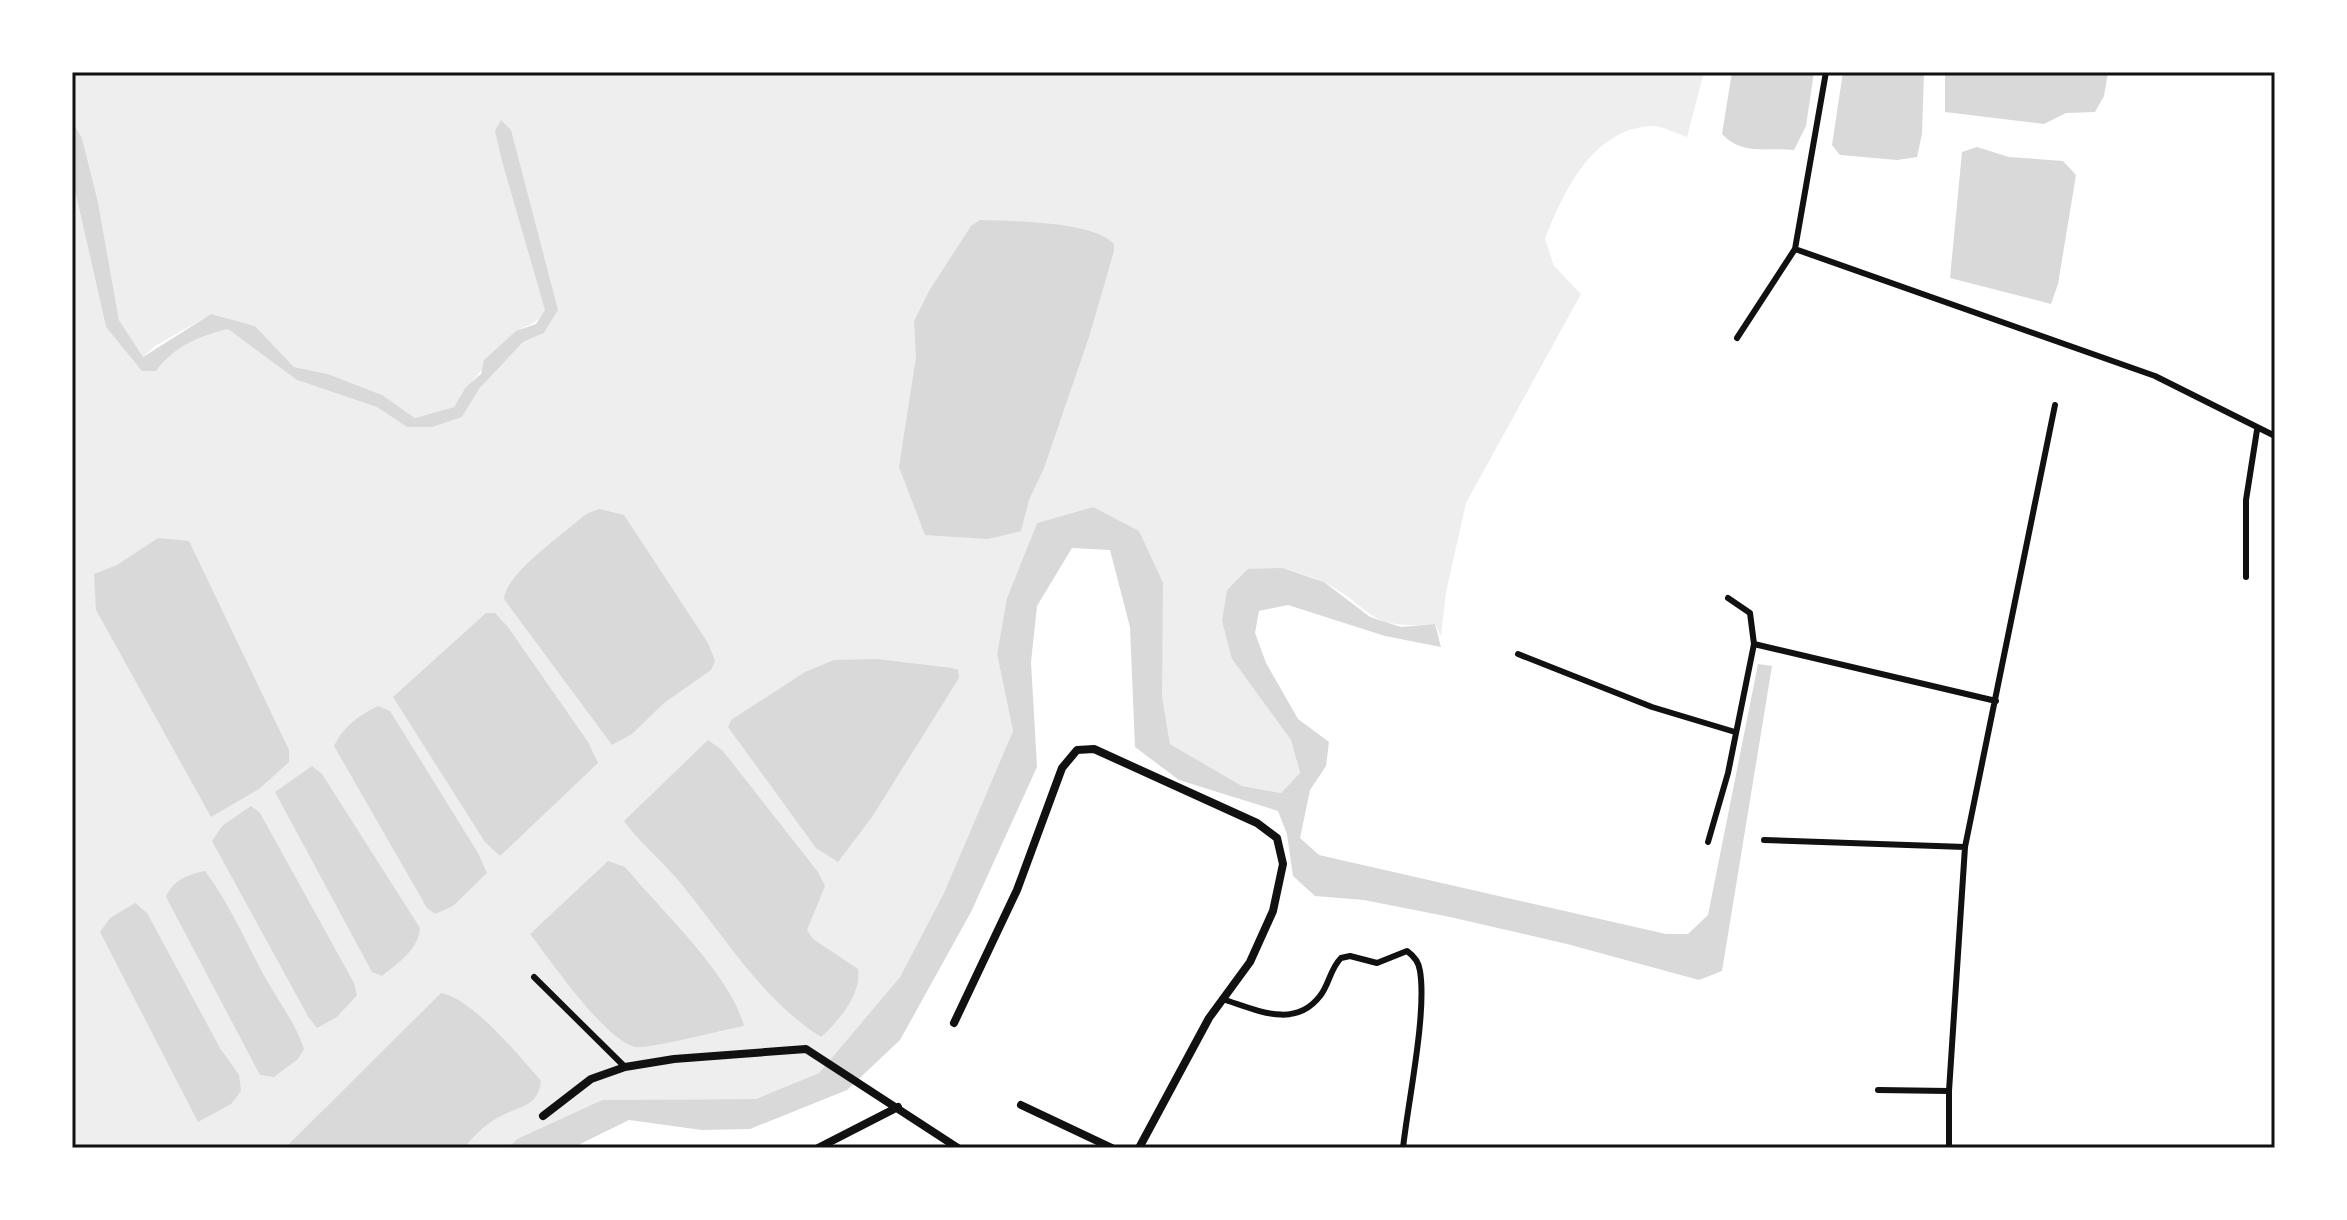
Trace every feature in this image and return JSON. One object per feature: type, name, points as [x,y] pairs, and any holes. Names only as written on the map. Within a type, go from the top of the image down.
[{"type":"street","points":[[954,1023],[1017,890],[1062,768],[1077,750],[1094,749],[1257,823],[1277,838],[1283,864],[1273,911],[1250,962],[1222,999],[1139,1148]]},
{"type":"street","points":[[543,1116],[591,1079],[625,1067],[806,1049],[878,1093],[958,1148]]},
{"type":"street","points":[[1021,1105],[1112,1148]]},
{"type":"street","points":[[818,1148],[898,1107]]},
{"type":"lane","points":[[1737,338],[1795,249],[1826,72]]},
{"type":"lane","points":[[1795,249],[2155,376],[2257,430],[2275,436]]},
{"type":"lane","points":[[1949,1148],[1949,1091],[1965,847],[2055,405]]},
{"type":"lane","points":[[2246,577],[2246,500],[2257,430]]},
{"type":"lane","points":[[1708,842],[1754,644],[1750,613],[1728,598]]},
{"type":"lane","points":[[1754,644],[1996,701]]},
{"type":"lane","points":[[1518,654],[1652,707],[1735,732]]},
{"type":"lane","points":[[1764,840],[1965,847]]},
{"type":"lane","points":[[1222,999],[1279,1017],[1295,1014],[1322,995],[1341,958],[1350,956],[1377,963],[1407,951],[1416,958],[1420,971],[1420,1007],[1403,1148]]},
{"type":"lane","points":[[534,977],[625,1067]]},
{"type":"lane","points":[[1878,1090],[1949,1091]]},
{"type":"shaded area","points":[[72,72],[1704,72],[1687,137],[1651,126],[1612,138],[1583,166],[1561,202],[1545,239],[1554,266],[1581,294],[1466,503],[1446,592],[1441,636],[1435,624],[1383,621],[1324,582],[1283,568],[1232,659],[1291,740],[1300,774],[1281,793],[1242,786],[1170,744],[1162,696],[1162,646],[1093,507],[1037,523],[1007,598],[997,654],[1013,731],[944,894],[900,977],[819,1073],[756,1099],[602,1100],[517,1139],[508,1148],[72,1148],[72,177],[106,327],[156,371],[188,343],[228,328],[297,380],[378,407],[407,427],[462,417],[479,389],[523,342],[544,333],[558,310],[495,132],[546,310],[535,322],[510,337],[454,407],[415,418],[382,395],[328,374],[294,367],[255,326],[211,314],[155,346],[143,357],[119,320],[98,202],[82,138],[72,121]]},
{"type":"shaded area","points":[[1732,72],[1814,72],[1806,126],[1794,150],[1747,148],[1722,134]]},
{"type":"shaded area","points":[[1843,72],[1924,72],[1922,134],[1917,157],[1897,160],[1840,155],[1832,145]]},
{"type":"shaded area","points":[[1945,72],[2108,72],[2104,96],[2095,112],[2066,113],[2044,124],[1945,112]]},
{"type":"shaded area","points":[[501,120],[511,130],[558,310],[544,333],[523,342],[479,389],[462,417],[432,427],[407,427],[377,407],[297,380],[228,329],[188,343],[156,371],[142,371],[106,327],[72,177],[72,121],[82,138],[98,202],[119,320],[143,357],[211,314],[255,326],[294,367],[328,374],[382,395],[415,418],[454,407],[466,387],[481,374],[484,360],[516,331],[536,324],[545,310],[495,131]]},
{"type":"shaded area","points":[[1977,147],[2009,157],[2063,161],[2076,175],[2058,284],[2051,304],[1950,278],[1962,152]]},
{"type":"shaded area","points":[[980,220],[1051,224],[1089,231],[1104,236],[1114,244],[1114,251],[1089,337],[1044,468],[1029,500],[1021,531],[988,539],[925,535],[899,467],[916,357],[914,321],[929,291],[971,226]]},
{"type":"shaded area","points":[[1093,507],[1139,531],[1163,583],[1162,696],[1170,744],[1242,786],[1281,793],[1300,773],[1291,740],[1232,659],[1222,621],[1227,590],[1248,569],[1283,568],[1324,582],[1370,617],[1401,627],[1435,624],[1441,647],[1385,636],[1288,605],[1259,611],[1255,633],[1266,663],[1298,719],[1329,742],[1326,766],[1310,790],[1300,838],[1319,855],[1666,934],[1688,934],[1708,915],[1758,664],[1772,666],[1722,971],[1699,980],[1567,944],[1450,917],[1364,900],[1315,896],[1293,876],[1287,834],[1278,811],[1179,780],[1135,747],[1130,627],[1110,550],[1072,548],[1037,606],[1031,662],[1037,767],[971,912],[900,1040],[847,1090],[750,1129],[702,1130],[629,1120],[572,1148],[508,1148],[517,1139],[602,1100],[756,1099],[819,1073],[900,977],[944,893],[1013,731],[997,654],[1007,598],[1037,523]]},
{"type":"shaded area","points":[[599,509],[624,515],[708,643],[715,661],[711,670],[664,703],[632,734],[612,745],[504,599],[514,578],[525,566],[586,514]]},
{"type":"shaded area","points":[[158,538],[189,541],[289,750],[289,762],[259,789],[211,817],[96,610],[94,574],[117,565]]},
{"type":"shaded area","points":[[486,613],[495,613],[508,627],[588,742],[598,763],[500,856],[485,842],[393,697]]},
{"type":"shaded area","points":[[877,659],[952,668],[958,670],[959,678],[872,817],[838,862],[816,848],[728,727],[731,720],[805,672],[834,660]]},
{"type":"shaded area","points":[[378,706],[390,711],[478,853],[487,873],[453,906],[435,914],[427,908],[334,746],[352,722]]},
{"type":"shaded area","points":[[708,740],[723,751],[818,872],[825,886],[807,930],[813,939],[858,969],[853,997],[842,1015],[821,1037],[799,1022],[761,985],[678,880],[624,821]]},
{"type":"shaded area","points":[[312,766],[322,774],[420,928],[412,949],[382,976],[372,972],[275,792]]},
{"type":"shaded area","points":[[251,806],[260,813],[354,983],[357,995],[337,1017],[317,1028],[212,841],[222,826]]},
{"type":"shaded area","points":[[608,861],[625,867],[693,943],[725,986],[744,1026],[635,1047],[608,1030],[579,998],[530,934]]},
{"type":"shaded area","points":[[205,871],[230,910],[301,1040],[304,1049],[298,1059],[274,1077],[260,1075],[166,897],[182,879]]},
{"type":"shaded area","points":[[135,903],[147,913],[220,1048],[239,1075],[241,1091],[231,1104],[198,1122],[100,932],[110,918]]},
{"type":"shaded area","points":[[441,993],[467,1005],[481,1017],[541,1081],[533,1100],[488,1124],[465,1148],[285,1148]]}]
